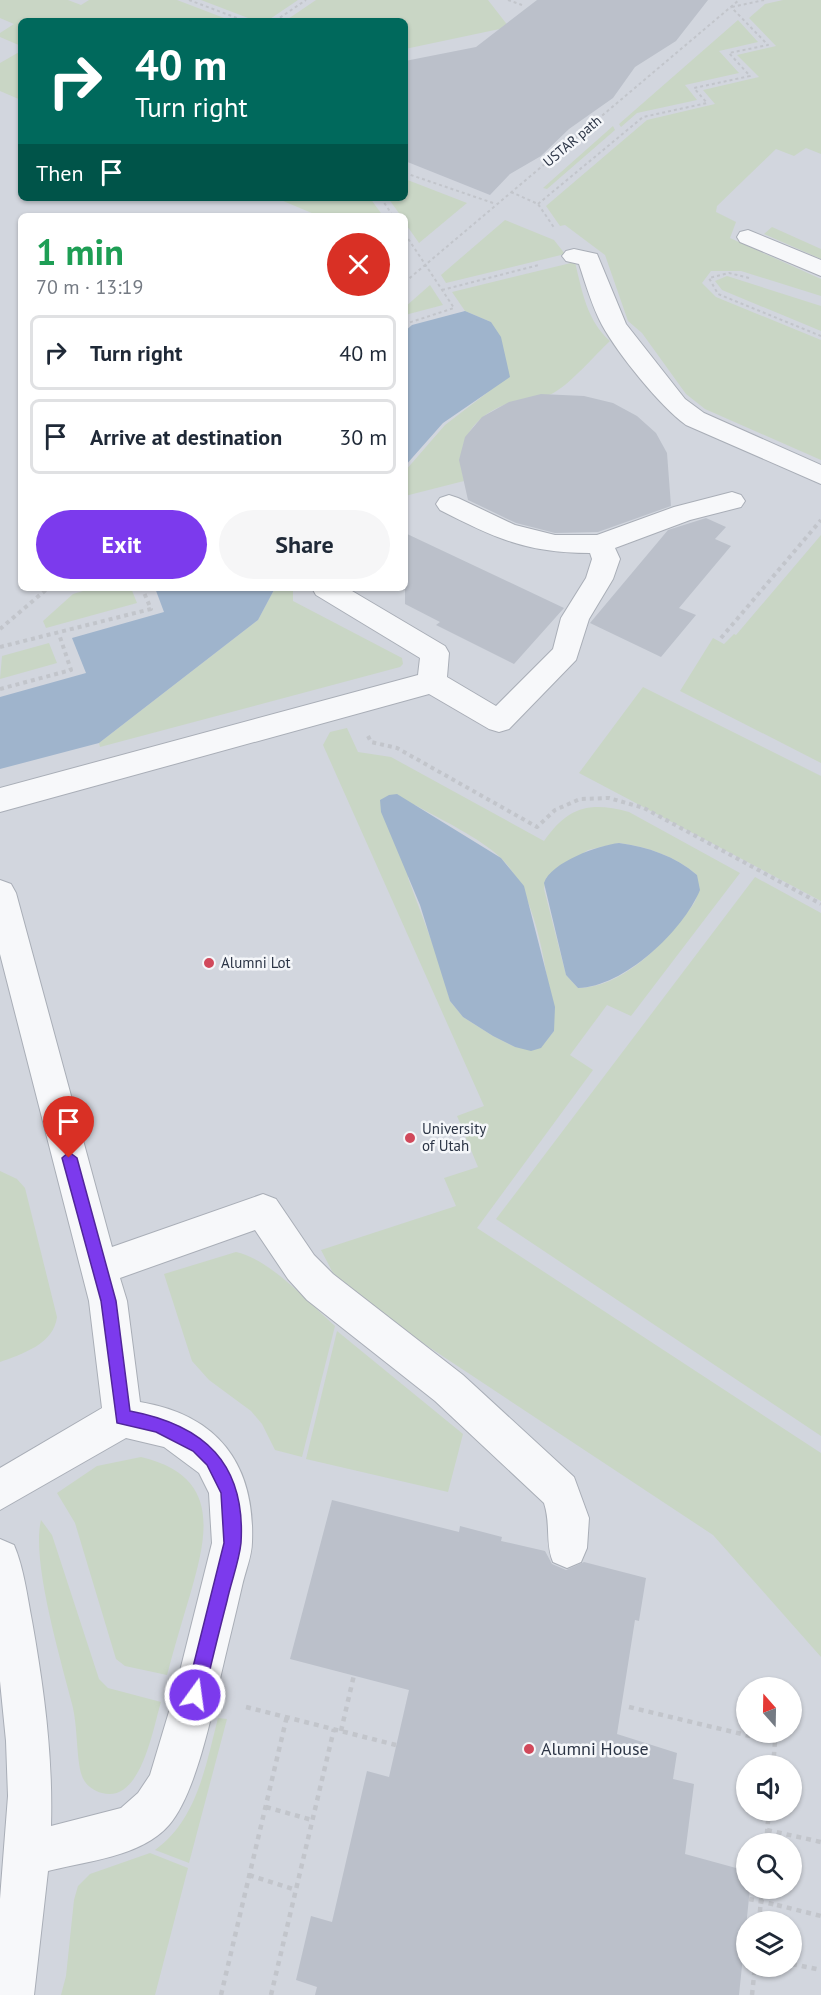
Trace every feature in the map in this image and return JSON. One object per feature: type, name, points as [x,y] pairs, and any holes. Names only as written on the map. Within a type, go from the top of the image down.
[{"type":"street","points":[[748,237],[821,269]]},
{"type":"street","points":[[574,256],[589,259],[603,302],[615,326],[676,405],[696,419],[821,475]]},
{"type":"street","points":[[449,504],[508,533],[555,544],[599,544],[683,513],[732,501]]},
{"type":"street","points":[[0,800],[432,682],[499,721],[566,652],[575,618],[599,579],[606,560],[599,544]]},
{"type":"street","points":[[331,591],[435,653],[432,682]]},
{"type":"street","points":[[0,893],[108,1301],[123,1418]]},
{"type":"street","points":[[98,1269],[262,1211],[301,1267],[320,1287],[449,1388],[560,1491],[569,1518],[567,1548]]},
{"type":"street","points":[[0,1490],[123,1418],[158,1424],[199,1446],[213,1459],[225,1478],[229,1493],[232,1543],[195,1695],[169,1785],[154,1809],[132,1827],[28,1854]]},
{"type":"street","points":[[0,1559],[24,1694],[29,1768],[28,1854],[11,1995]]},
{"type":"path","points":[[189,0],[237,18]]},
{"type":"path","points":[[280,18],[306,0]]},
{"type":"path","points":[[508,0],[522,5]]},
{"type":"path","name":"USTAR path","points":[[408,279],[738,0]]},
{"type":"path","points":[[731,7],[764,0]]},
{"type":"path","points":[[538,204],[643,117],[707,103],[694,88],[750,76],[729,53],[768,45],[731,7]]},
{"type":"path","points":[[408,174],[497,204]]},
{"type":"path","points":[[442,290],[574,256],[538,204],[511,192]]},
{"type":"path","points":[[408,239],[454,308],[408,322]]},
{"type":"path","points":[[750,278],[723,273],[715,274],[709,278],[709,282],[718,294],[821,336]]},
{"type":"path","points":[[721,638],[821,520]]},
{"type":"path","points":[[0,629],[44,591]]},
{"type":"path","points":[[0,647],[151,609],[143,591]]},
{"type":"path","points":[[0,689],[71,670],[59,634]]},
{"type":"path","points":[[352,703],[371,742],[397,748],[537,827],[555,810],[580,799],[609,798],[644,808],[821,904]]},
{"type":"path","points":[[341,1731],[354,1675]]},
{"type":"path","points":[[246,1707],[396,1745]]},
{"type":"path","points":[[629,1707],[775,1742],[774,1755]]},
{"type":"path","points":[[221,1995],[287,1716]]},
{"type":"path","points":[[271,1995],[334,1729]]},
{"type":"path","points":[[266,1807],[312,1820]]},
{"type":"path","points":[[767,1833],[768,1821]]},
{"type":"path","points":[[767,1830],[821,1842]]},
{"type":"path","points":[[249,1875],[296,1890]]},
{"type":"path","points":[[749,1899],[821,1916]]},
{"type":"path","points":[[802,1966],[821,1970]]},
{"type":"path","points":[[752,1995],[754,1977]]},
{"type":"shaded area","name":"University of Utah","points":[[0,0],[821,0],[821,1995],[0,1995]]},
{"type":"green space","points":[[0,0],[68,0],[81,5],[89,0],[177,0],[224,18],[18,18],[18,45],[0,37],[0,33],[14,24],[0,18]]},
{"type":"green space","points":[[201,0],[298,0],[271,18],[248,18]]},
{"type":"green space","points":[[316,0],[488,0],[509,27],[408,48],[408,18],[289,18]]},
{"type":"green space","points":[[783,0],[821,0],[821,154],[806,148],[794,156],[776,149],[717,206],[716,212],[736,222],[730,238],[821,279],[821,296],[741,271],[711,271],[702,283],[716,297],[821,340],[821,460],[705,409],[686,394],[642,333],[628,321],[605,255],[565,225],[560,226],[546,206],[647,120],[715,104],[703,90],[759,77],[737,55],[776,46],[749,18],[765,4]]},
{"type":"green space","points":[[738,20],[758,42],[719,51],[739,73],[685,85],[697,100],[637,113],[621,127],[619,124]]},
{"type":"green space","points":[[18,53],[18,99],[0,91],[0,63]]},
{"type":"green space","points":[[613,126],[615,130],[547,189],[543,188]]},
{"type":"green space","points":[[408,180],[467,203],[419,243],[408,227],[408,213],[399,213],[390,201],[408,201]]},
{"type":"green space","points":[[283,201],[372,201],[381,213],[312,213]]},
{"type":"green space","points":[[505,220],[554,240],[565,254],[446,283],[441,275]]},
{"type":"green space","points":[[772,227],[821,249],[821,259],[764,234]]},
{"type":"green space","points":[[575,262],[591,315],[610,341],[575,376],[555,392],[508,404],[494,410],[473,426],[466,437],[463,450],[464,481],[408,495],[408,468],[445,425],[509,376],[491,322],[465,311],[452,292]]},
{"type":"green space","points":[[727,276],[821,306],[821,331],[722,290],[715,281]]},
{"type":"green space","points":[[430,285],[443,305],[408,314],[408,304]]},
{"type":"green space","points":[[821,535],[821,763],[680,691],[713,638],[724,644],[734,634],[736,635]]},
{"type":"green space","points":[[83,591],[132,591],[137,603],[46,628],[43,621],[73,594]]},
{"type":"green space","points":[[273,591],[293,591],[293,601],[402,658],[403,664],[400,667],[100,747],[99,743],[258,620]]},
{"type":"green space","points":[[49,643],[57,663],[0,679],[2,656]]},
{"type":"green space","points":[[643,687],[821,776],[821,901],[579,773]]},
{"type":"green space","points":[[347,728],[358,752],[391,757],[544,841],[571,814],[591,807],[615,809],[629,812],[740,873],[631,1016],[607,1005],[570,1055],[593,1070],[477,1228],[821,1453],[821,1657],[713,1535],[385,1318],[333,1273],[321,1250],[456,1206],[444,1178],[478,1167],[457,1116],[484,1106],[323,745],[330,732]],"holes":[[[415,805],[482,843],[501,858],[514,874],[524,893],[540,939],[554,1031],[540,1048],[515,1047],[493,1036],[463,1017],[450,1001],[439,961],[408,878]],[[619,843],[661,853],[689,868],[697,875],[696,899],[662,942],[637,965],[609,981],[578,988],[566,975],[544,889],[546,878],[588,850]]]},
{"type":"green space","points":[[755,877],[821,913],[821,1436],[496,1219]]},
{"type":"green space","points":[[0,1171],[17,1179],[25,1188],[57,1317],[50,1334],[36,1347],[0,1362]]},
{"type":"green space","points":[[236,1252],[249,1256],[275,1272],[335,1326],[302,1457],[275,1450],[262,1424],[251,1411],[209,1380],[192,1361],[164,1274]]},
{"type":"green space","points":[[337,1331],[463,1434],[448,1492],[306,1459]]},
{"type":"green space","points":[[141,1457],[167,1466],[185,1478],[196,1493],[202,1510],[204,1529],[201,1550],[167,1675],[125,1666],[116,1659],[75,1523],[57,1493],[97,1466]]},
{"type":"green space","points":[[41,1520],[52,1535],[99,1679],[108,1688],[161,1702],[149,1745],[136,1776],[127,1787],[115,1793],[96,1791],[82,1776],[74,1713],[44,1585],[40,1560]]},
{"type":"green space","points":[[218,1718],[227,1719],[189,1863],[155,1850],[169,1838],[190,1807],[204,1773]]},
{"type":"green space","points":[[150,1853],[188,1868],[155,1995],[61,1995],[66,1976],[74,1900],[78,1886],[90,1874]]},
{"type":"water","points":[[465,311],[491,322],[501,337],[510,377],[443,423],[408,463],[408,328],[412,325]]},
{"type":"water","points":[[156,591],[273,591],[258,620],[99,743],[0,769],[0,697],[86,673],[72,638],[164,612]]},
{"type":"water","points":[[397,794],[501,858],[524,886],[555,1007],[554,1031],[541,1048],[531,1051],[515,1047],[493,1036],[463,1017],[450,1001],[420,905],[381,812],[380,800]]},
{"type":"water","points":[[619,843],[651,850],[689,868],[697,875],[700,890],[680,922],[650,954],[614,978],[596,985],[578,988],[566,975],[544,883],[548,875],[556,868],[577,856]]},
{"type":"building","points":[[537,0],[708,0],[676,41],[635,67],[613,98],[569,129],[541,156],[510,174],[490,195],[408,162],[408,60],[476,47]]},
{"type":"building","points":[[541,394],[584,396],[613,403],[637,416],[656,433],[667,453],[671,506],[598,532],[555,533],[516,523],[468,500],[459,460],[465,437],[482,417],[509,402]]},
{"type":"building","points":[[706,518],[726,527],[715,539],[731,546],[679,608],[696,615],[661,657],[590,623],[668,530]]},
{"type":"building","points":[[408,534],[564,608],[514,664],[436,625],[440,622],[405,604],[405,591],[408,591]]},
{"type":"building","name":"Alumni House","points":[[332,1500],[459,1532],[460,1526],[502,1537],[501,1541],[545,1551],[552,1564],[566,1570],[584,1562],[646,1578],[639,1621],[635,1620],[617,1734],[677,1753],[673,1779],[694,1784],[685,1854],[736,1868],[736,1899],[749,1899],[748,1911],[736,1911],[736,1977],[741,1977],[739,1995],[315,1995],[317,1987],[296,1980],[311,1916],[332,1922],[367,1771],[389,1777],[409,1690],[290,1659]]},
{"type":"place","name":"Alumni Lot","points":[[209,963]]},
{"type":"place","name":"University of Utah","points":[[410,1138]]},
{"type":"place","name":"Alumni House","points":[[529,1749]]},
{"type":"route","points":[[69,1158],[108,1301],[123,1418],[158,1424],[199,1446],[213,1459],[225,1478],[229,1493],[232,1508],[232,1543],[195,1695]]}]
